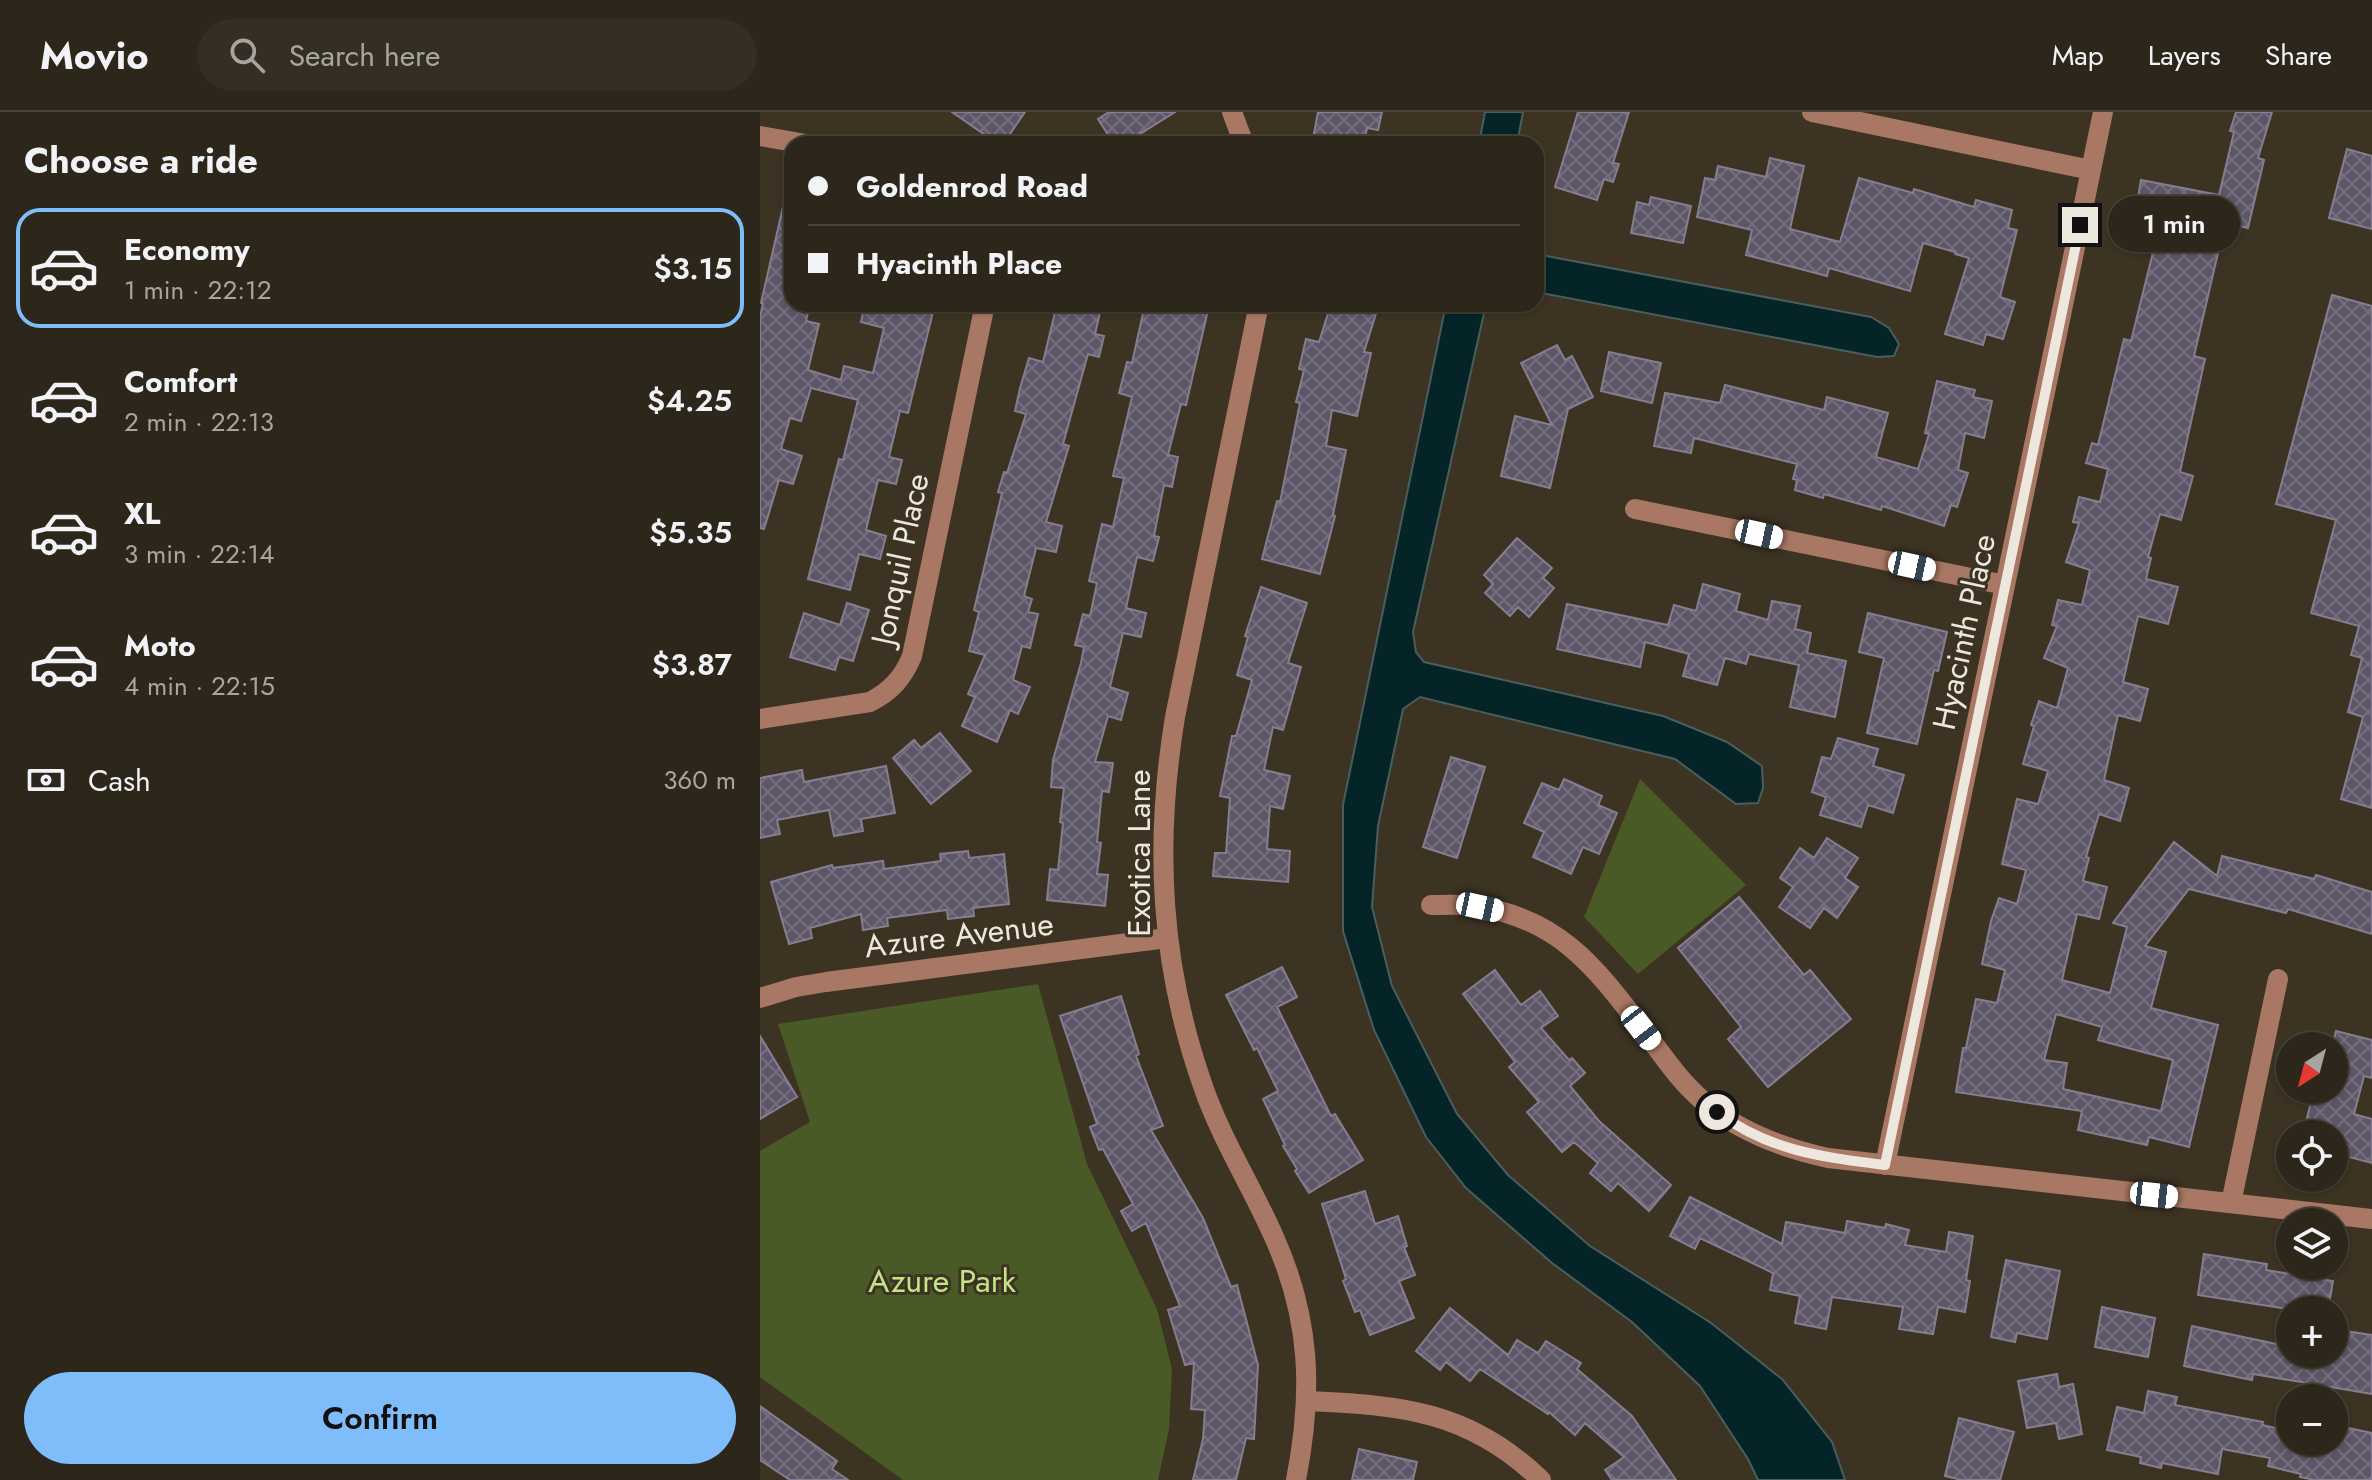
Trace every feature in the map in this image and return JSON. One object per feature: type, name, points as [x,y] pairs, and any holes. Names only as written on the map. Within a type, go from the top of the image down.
[{"type":"street","points":[[1232,112],[1241,136]]},
{"type":"street","points":[[1812,112],[2091,170]]},
{"type":"street","name":"Hyacinth Place","points":[[1885,1165],[2103,112]]},
{"type":"street","points":[[760,136],[784,140]]},
{"type":"street","name":"Jonquil Place","points":[[760,719],[870,702],[884,695],[906,671],[912,656],[983,312]]},
{"type":"street","name":"Exotica Lane","points":[[1257,312],[1175,717],[1162,819],[1162,878],[1167,938],[1176,989],[1204,1089],[1226,1143],[1273,1234],[1299,1308],[1306,1354],[1308,1401],[1296,1480]]},
{"type":"street","points":[[1635,509],[2005,585]]},
{"type":"street","points":[[1431,905],[1472,905],[1503,912],[1546,930],[1572,947],[1595,969],[1679,1077],[1703,1101],[1731,1122],[1762,1139],[1794,1151],[1885,1165],[2372,1219]]},
{"type":"street","name":"Azure Avenue","points":[[761,995],[826,982],[1167,938]]},
{"type":"street","points":[[2231,1203],[2278,979]]},
{"type":"street","points":[[1308,1401],[1415,1410],[1450,1421],[1498,1446],[1541,1480]]},
{"type":"green space","points":[[1640,779],[1746,885],[1638,974],[1584,917]]},
{"type":"green space","name":"Azure Park","points":[[1038,984],[1087,1164],[1157,1309],[1172,1369],[1169,1429],[1158,1480],[903,1480],[760,1377],[760,1151],[810,1122],[778,1024]]},
{"type":"water","points":[[1485,112],[1523,112],[1518,136],[1480,136]]},
{"type":"water","points":[[1544,256],[1871,317],[1889,328],[1899,344],[1894,356],[1877,357],[1544,294]]},
{"type":"water","points":[[1444,312],[1484,312],[1413,632],[1416,652],[1424,662],[1663,716],[1727,742],[1762,766],[1763,788],[1758,803],[1736,804],[1675,759],[1420,697],[1403,709],[1378,826],[1372,907],[1392,986],[1457,1114],[1508,1175],[1590,1246],[1711,1323],[1782,1379],[1832,1442],[1845,1480],[1758,1480],[1748,1459],[1700,1386],[1632,1322],[1552,1263],[1466,1188],[1426,1137],[1374,1030],[1343,931],[1343,805]]},
{"type":"building","points":[[952,112],[1025,112],[1008,136],[986,136]]},
{"type":"building","points":[[1109,112],[1175,112],[1137,136],[1109,136],[1098,119]]},
{"type":"building","points":[[1318,112],[1382,112],[1378,130],[1367,128],[1366,136],[1314,136]]},
{"type":"building","points":[[1578,112],[1629,112],[1613,163],[1619,164],[1613,182],[1604,179],[1597,200],[1555,187]]},
{"type":"building","points":[[2236,112],[2272,112],[2258,158],[2264,160],[2248,228],[2225,223],[2194,356],[2205,359],[2180,472],[2193,476],[2181,520],[2160,514],[2148,557],[2151,558],[2146,579],[2178,587],[2168,624],[2138,616],[2123,682],[2148,689],[2140,721],[2118,715],[2104,780],[2129,788],[2120,821],[2099,814],[2086,857],[2089,858],[2083,881],[2107,887],[2099,919],[2077,914],[2062,980],[2110,993],[2127,927],[2113,923],[2174,842],[2217,876],[2222,856],[2314,879],[2316,875],[2372,892],[2372,934],[2288,909],[2286,913],[2189,889],[2145,946],[2166,952],[2151,1008],[2218,1025],[2189,1147],[2149,1137],[2147,1145],[2078,1130],[2082,1111],[1956,1092],[1963,1048],[1966,1048],[1976,999],[1997,1003],[2005,970],[1982,964],[1991,921],[1999,898],[2017,904],[2026,870],[2002,864],[2017,799],[2038,804],[2048,771],[2023,764],[2039,701],[2057,708],[2068,668],[2044,658],[2057,626],[2052,625],[2058,600],[2082,605],[2090,570],[2066,562],[2079,523],[2073,522],[2079,497],[2100,502],[2108,469],[2086,463],[2092,443],[2098,445],[2124,339],[2131,341],[2161,220],[2135,215],[2141,180],[2219,195],[2234,132],[2230,131]],"holes":[[[2056,1014],[2102,1027],[2098,1040],[2173,1060],[2161,1111],[2063,1089],[2067,1063],[2044,1060]]]},
{"type":"building","points":[[2347,149],[2372,156],[2372,229],[2329,218]]},
{"type":"building","points":[[1770,158],[1804,166],[1790,229],[1840,242],[1859,178],[1913,193],[1914,189],[1974,207],[1976,200],[2012,210],[2008,228],[2017,230],[2000,297],[2015,302],[2003,339],[1986,334],[1983,345],[1945,334],[1969,258],[1955,252],[1923,243],[1910,291],[1829,268],[1827,276],[1746,255],[1752,230],[1697,217],[1705,178],[1715,180],[1718,166],[1766,177]]},
{"type":"building","points":[[1651,197],[1691,206],[1683,243],[1631,233],[1637,202],[1649,205]]},
{"type":"building","points":[[784,202],[784,312],[808,312],[806,321],[819,324],[808,370],[841,380],[844,366],[873,373],[884,328],[861,322],[863,312],[933,312],[908,413],[900,411],[889,457],[902,460],[896,484],[878,480],[866,530],[886,536],[880,559],[859,554],[850,590],[808,579],[839,459],[843,460],[858,400],[811,388],[801,421],[790,418],[781,449],[802,456],[793,484],[779,480],[764,529],[760,528],[761,303]]},
{"type":"building","points":[[2332,295],[2372,306],[2372,808],[2341,799],[2363,717],[2348,712],[2362,658],[2351,655],[2359,626],[2311,613],[2336,520],[2276,504]]},
{"type":"building","points":[[1055,312],[1100,312],[1095,334],[1104,336],[1099,357],[1088,354],[1063,444],[1069,446],[1046,522],[1062,526],[1056,552],[1036,548],[1024,596],[1032,599],[1028,612],[1038,614],[1030,648],[1022,646],[1013,680],[1030,687],[1018,714],[1010,710],[997,742],[962,726],[975,697],[968,694],[985,655],[969,651],[979,612],[974,610],[1002,493],[998,492],[1026,414],[1015,411],[1020,388],[1029,358],[1043,362]]},
{"type":"building","points":[[1143,312],[1208,312],[1186,405],[1181,404],[1168,455],[1178,457],[1172,487],[1164,485],[1154,536],[1159,537],[1153,561],[1137,557],[1126,608],[1146,613],[1141,637],[1123,633],[1110,687],[1128,693],[1121,720],[1108,716],[1095,762],[1113,763],[1109,792],[1102,791],[1097,842],[1101,843],[1097,874],[1108,875],[1105,906],[1047,900],[1050,869],[1058,870],[1063,823],[1060,822],[1064,788],[1051,787],[1053,760],[1081,663],[1084,647],[1075,645],[1083,614],[1090,616],[1097,583],[1089,581],[1102,524],[1113,527],[1124,478],[1113,476],[1132,397],[1119,393],[1127,362],[1132,363]]},
{"type":"building","points":[[1328,312],[1376,312],[1364,352],[1371,353],[1357,416],[1332,410],[1326,446],[1346,450],[1335,516],[1320,574],[1262,559],[1277,501],[1280,502],[1300,403],[1296,402],[1304,370],[1299,369],[1306,339],[1319,342]]},
{"type":"building","points":[[1557,345],[1565,360],[1572,356],[1593,397],[1568,409],[1550,488],[1501,476],[1515,416],[1552,425],[1521,363]]},
{"type":"building","points":[[1609,352],[1661,363],[1652,403],[1601,391]]},
{"type":"building","points":[[1937,381],[1975,390],[1973,397],[1992,401],[1984,438],[1965,433],[1958,470],[1968,473],[1957,507],[1951,505],[1944,526],[1882,506],[1881,510],[1824,494],[1823,498],[1795,490],[1797,480],[1793,479],[1797,464],[1694,438],[1691,453],[1654,446],[1665,393],[1720,403],[1725,385],[1824,410],[1827,397],[1888,413],[1876,457],[1918,469],[1929,434],[1925,433]]},
{"type":"building","points":[[1517,538],[1552,568],[1543,578],[1554,588],[1529,617],[1518,607],[1510,616],[1485,593],[1493,584],[1484,575]]},
{"type":"building","points":[[1703,584],[1740,594],[1736,611],[1768,620],[1772,601],[1800,606],[1795,629],[1811,633],[1807,653],[1846,661],[1835,717],[1790,707],[1799,665],[1749,654],[1746,664],[1725,658],[1717,685],[1683,676],[1689,654],[1645,642],[1640,667],[1557,649],[1567,604],[1668,625],[1674,605],[1696,611]]},
{"type":"building","points":[[1261,587],[1307,603],[1288,663],[1301,667],[1283,730],[1273,727],[1264,770],[1290,776],[1283,809],[1270,806],[1267,849],[1290,851],[1288,882],[1213,876],[1215,853],[1226,853],[1230,798],[1220,796],[1232,736],[1236,736],[1252,680],[1237,675],[1248,637],[1245,636]]},
{"type":"building","points":[[847,603],[869,610],[853,661],[839,657],[835,670],[790,657],[804,613],[840,625]]},
{"type":"building","points":[[1868,613],[1947,632],[1938,671],[1934,670],[1917,744],[1867,733],[1884,658],[1859,652]]},
{"type":"building","points":[[940,733],[971,771],[931,804],[893,758],[914,740],[921,748]]},
{"type":"building","points":[[1838,738],[1878,749],[1873,766],[1904,775],[1893,813],[1868,805],[1861,827],[1820,815],[1826,797],[1812,792],[1822,757],[1831,759]]},
{"type":"building","points":[[1451,757],[1485,767],[1457,858],[1423,847]]},
{"type":"building","points":[[886,766],[895,813],[861,819],[863,831],[834,836],[829,810],[777,820],[780,834],[760,838],[760,778],[802,770],[804,782]]},
{"type":"building","points":[[1564,779],[1602,796],[1598,805],[1617,813],[1599,854],[1583,847],[1571,874],[1533,857],[1544,832],[1524,823],[1542,783],[1559,790]]},
{"type":"building","points":[[1827,838],[1858,858],[1845,878],[1858,887],[1837,918],[1824,908],[1810,928],[1779,907],[1793,887],[1780,878],[1800,848],[1814,858]]},
{"type":"building","points":[[968,851],[969,858],[1004,854],[1009,904],[973,908],[974,916],[948,919],[947,910],[887,918],[888,926],[863,930],[861,914],[810,928],[812,938],[789,944],[771,882],[832,865],[833,868],[883,861],[884,869],[941,861],[940,854]]},
{"type":"building","points":[[1739,897],[1804,975],[1810,970],[1851,1019],[1768,1087],[1728,1039],[1741,1027],[1678,948]]},
{"type":"building","points":[[1282,967],[1297,997],[1277,1007],[1331,1116],[1335,1114],[1363,1160],[1309,1193],[1295,1171],[1297,1169],[1283,1146],[1263,1099],[1278,1091],[1226,995]]},
{"type":"building","points":[[1495,970],[1521,1005],[1540,991],[1558,1016],[1541,1028],[1585,1073],[1570,1086],[1599,1121],[1671,1185],[1649,1211],[1618,1183],[1611,1191],[1590,1173],[1598,1163],[1574,1142],[1562,1152],[1527,1112],[1539,1102],[1509,1067],[1515,1062],[1463,994]]},
{"type":"building","points":[[1121,996],[1139,1054],[1136,1056],[1163,1126],[1151,1130],[1203,1218],[1231,1287],[1237,1285],[1258,1365],[1254,1439],[1246,1438],[1236,1480],[1193,1480],[1203,1439],[1205,1410],[1191,1409],[1194,1363],[1185,1365],[1168,1310],[1180,1306],[1146,1223],[1132,1231],[1121,1211],[1133,1204],[1103,1149],[1099,1150],[1090,1127],[1097,1124],[1060,1016]]},
{"type":"building","points":[[2348,1034],[2372,1040],[2372,1078],[2364,1076],[2354,1114],[2372,1119],[2372,1163],[2348,1157],[2348,1120],[2306,1120],[2310,1104],[2348,1104]]},
{"type":"building","points":[[760,1036],[797,1097],[760,1119]]},
{"type":"building","points":[[1365,1191],[1375,1224],[1398,1216],[1407,1246],[1404,1247],[1415,1275],[1399,1281],[1414,1318],[1370,1335],[1360,1310],[1355,1312],[1343,1281],[1346,1279],[1322,1204]]},
{"type":"building","points":[[1690,1197],[1782,1244],[1786,1222],[1845,1233],[1847,1221],[1885,1228],[1886,1224],[1909,1230],[1905,1245],[1946,1252],[1949,1232],[1973,1236],[1965,1312],[1938,1307],[1933,1334],[1899,1329],[1903,1307],[1832,1297],[1826,1329],[1795,1323],[1800,1296],[1770,1290],[1773,1273],[1700,1238],[1695,1249],[1670,1236]]},
{"type":"building","points":[[2204,1254],[2267,1264],[2266,1270],[2276,1272],[2276,1280],[2333,1281],[2330,1296],[2276,1296],[2276,1307],[2198,1295]]},
{"type":"building","points":[[2006,1260],[2060,1271],[2047,1339],[2017,1333],[2015,1342],[1991,1337]]},
{"type":"building","points":[[2102,1307],[2155,1318],[2148,1357],[2095,1347]]},
{"type":"building","points":[[1450,1308],[1508,1355],[1517,1340],[1538,1353],[1546,1341],[1581,1363],[1577,1369],[1632,1416],[1676,1480],[1612,1480],[1605,1470],[1624,1457],[1585,1423],[1575,1435],[1549,1412],[1480,1369],[1470,1381],[1446,1362],[1440,1370],[1416,1351]]},
{"type":"building","points":[[2192,1326],[2276,1344],[2276,1368],[2348,1368],[2348,1331],[2372,1335],[2372,1394],[2348,1390],[2348,1384],[2312,1384],[2253,1374],[2252,1380],[2184,1366]]},
{"type":"building","points":[[2057,1374],[2059,1387],[2073,1384],[2082,1434],[2059,1439],[2056,1423],[2027,1428],[2018,1381]]},
{"type":"building","points":[[2148,1391],[2177,1397],[2175,1405],[2263,1422],[2262,1425],[2276,1428],[2276,1456],[2348,1456],[2348,1428],[2372,1433],[2372,1480],[2300,1477],[2301,1474],[2268,1466],[2270,1458],[2222,1449],[2218,1474],[2162,1463],[2161,1468],[2140,1463],[2141,1457],[2107,1450],[2117,1407],[2144,1413]]},
{"type":"building","points":[[760,1406],[837,1461],[832,1469],[848,1480],[790,1480],[760,1460]]},
{"type":"building","points":[[1959,1418],[2014,1432],[2000,1480],[1962,1480],[1945,1476]]},
{"type":"building","points":[[1359,1449],[1417,1462],[1413,1480],[1352,1480]]},
{"type":"route","points":[[1717,1112],[1762,1139],[1794,1151],[1885,1165],[2080,225]]}]
